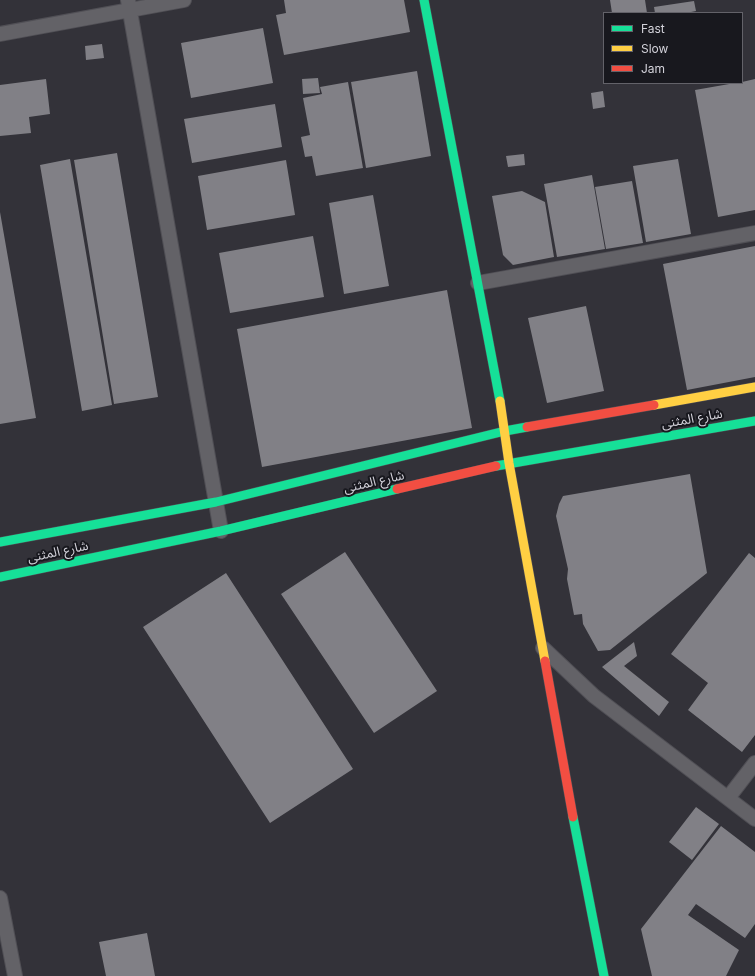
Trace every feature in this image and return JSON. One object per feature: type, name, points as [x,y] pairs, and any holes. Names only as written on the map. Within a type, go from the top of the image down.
[{"type":"street","points":[[0,34],[129,5],[184,0]]},
{"type":"street","points":[[424,0],[505,431],[509,463],[561,754],[604,976]]},
{"type":"street","points":[[129,5],[221,531]]},
{"type":"street","points":[[478,283],[755,233]]},
{"type":"street","name":"شارع المثنى","points":[[0,542],[216,502],[505,431],[755,387]]},
{"type":"street","name":"شارع المثنى","points":[[0,577],[221,531],[509,463],[755,421]]},
{"type":"street","points":[[543,648],[594,696],[755,819]]},
{"type":"street","points":[[728,798],[755,763]]},
{"type":"street","points":[[0,898],[14,976]]},
{"type":"building","points":[[284,0],[404,0],[410,32],[284,55],[276,15],[286,13]]},
{"type":"building","points":[[610,0],[645,0],[647,12],[612,12]]},
{"type":"building","points":[[694,1],[696,11],[655,12],[654,7]]},
{"type":"building","points":[[263,28],[273,83],[191,98],[181,43]]},
{"type":"building","points":[[102,44],[104,58],[86,60],[85,46]]},
{"type":"building","points":[[417,71],[431,156],[366,168],[351,82]]},
{"type":"building","points":[[318,78],[320,93],[303,94],[302,79]]},
{"type":"building","points":[[46,79],[50,114],[29,117],[31,133],[0,136],[0,85]]},
{"type":"building","points":[[755,79],[755,210],[718,217],[695,90],[729,84],[743,84],[743,82]]},
{"type":"building","points":[[348,82],[363,168],[316,176],[312,156],[305,157],[301,137],[310,135],[303,98],[322,94],[320,87]]},
{"type":"building","points":[[603,91],[605,107],[593,109],[591,93]]},
{"type":"building","points":[[275,104],[282,147],[192,163],[184,119]]},
{"type":"building","points":[[117,153],[158,397],[114,404],[74,160]]},
{"type":"building","points":[[524,154],[525,165],[508,167],[506,156]]},
{"type":"building","points":[[70,159],[112,405],[82,411],[40,165]]},
{"type":"building","points":[[678,159],[691,234],[646,242],[633,166]]},
{"type":"building","points":[[286,160],[295,215],[207,230],[198,176]]},
{"type":"building","points":[[592,175],[605,249],[557,257],[544,184]]},
{"type":"building","points":[[632,181],[643,243],[606,249],[595,187]]},
{"type":"building","points":[[522,191],[545,202],[554,257],[513,265],[503,255],[492,196]]},
{"type":"building","points":[[373,195],[389,286],[344,294],[329,203]]},
{"type":"building","points":[[0,212],[36,418],[0,424]]},
{"type":"building","points":[[313,236],[324,297],[230,313],[219,253]]},
{"type":"building","points":[[755,246],[755,377],[687,390],[663,264]]},
{"type":"building","points":[[447,290],[472,428],[262,467],[237,329]]},
{"type":"building","points":[[586,306],[604,391],[547,403],[528,318]]},
{"type":"building","points":[[690,474],[707,573],[610,650],[598,651],[583,624],[582,614],[574,615],[567,579],[568,569],[556,516],[563,496]]},
{"type":"building","points":[[345,552],[437,691],[374,733],[281,594]]},
{"type":"building","points":[[749,553],[755,558],[755,735],[742,752],[688,710],[708,683],[671,654]]},
{"type":"building","points":[[226,573],[353,769],[270,823],[143,627]]},
{"type":"building","points":[[634,642],[637,656],[624,666],[669,702],[659,716],[602,667]]},
{"type":"building","points":[[696,807],[719,824],[692,860],[669,842]]},
{"type":"building","points":[[721,826],[755,852],[755,924],[745,938],[696,904],[688,915],[739,950],[726,976],[652,976],[641,929]]},
{"type":"building","points":[[147,933],[155,976],[106,976],[99,942]]},
{"type":"traffic: fast","points":[[424,0],[500,401]]},
{"type":"traffic: fast","points":[[496,466],[755,421]]},
{"type":"traffic: fast","points":[[0,542],[216,502],[505,431],[527,427]]},
{"type":"traffic: fast","points":[[0,577],[221,531],[397,489]]},
{"type":"traffic: fast","points":[[573,817],[604,976]]},
{"type":"traffic: slow","points":[[654,405],[755,387]]},
{"type":"traffic: slow","points":[[500,401],[509,463],[545,661]]},
{"type":"traffic: jam","points":[[527,427],[654,405]]},
{"type":"traffic: jam","points":[[397,489],[496,466]]},
{"type":"traffic: jam","points":[[545,661],[573,817]]}]
